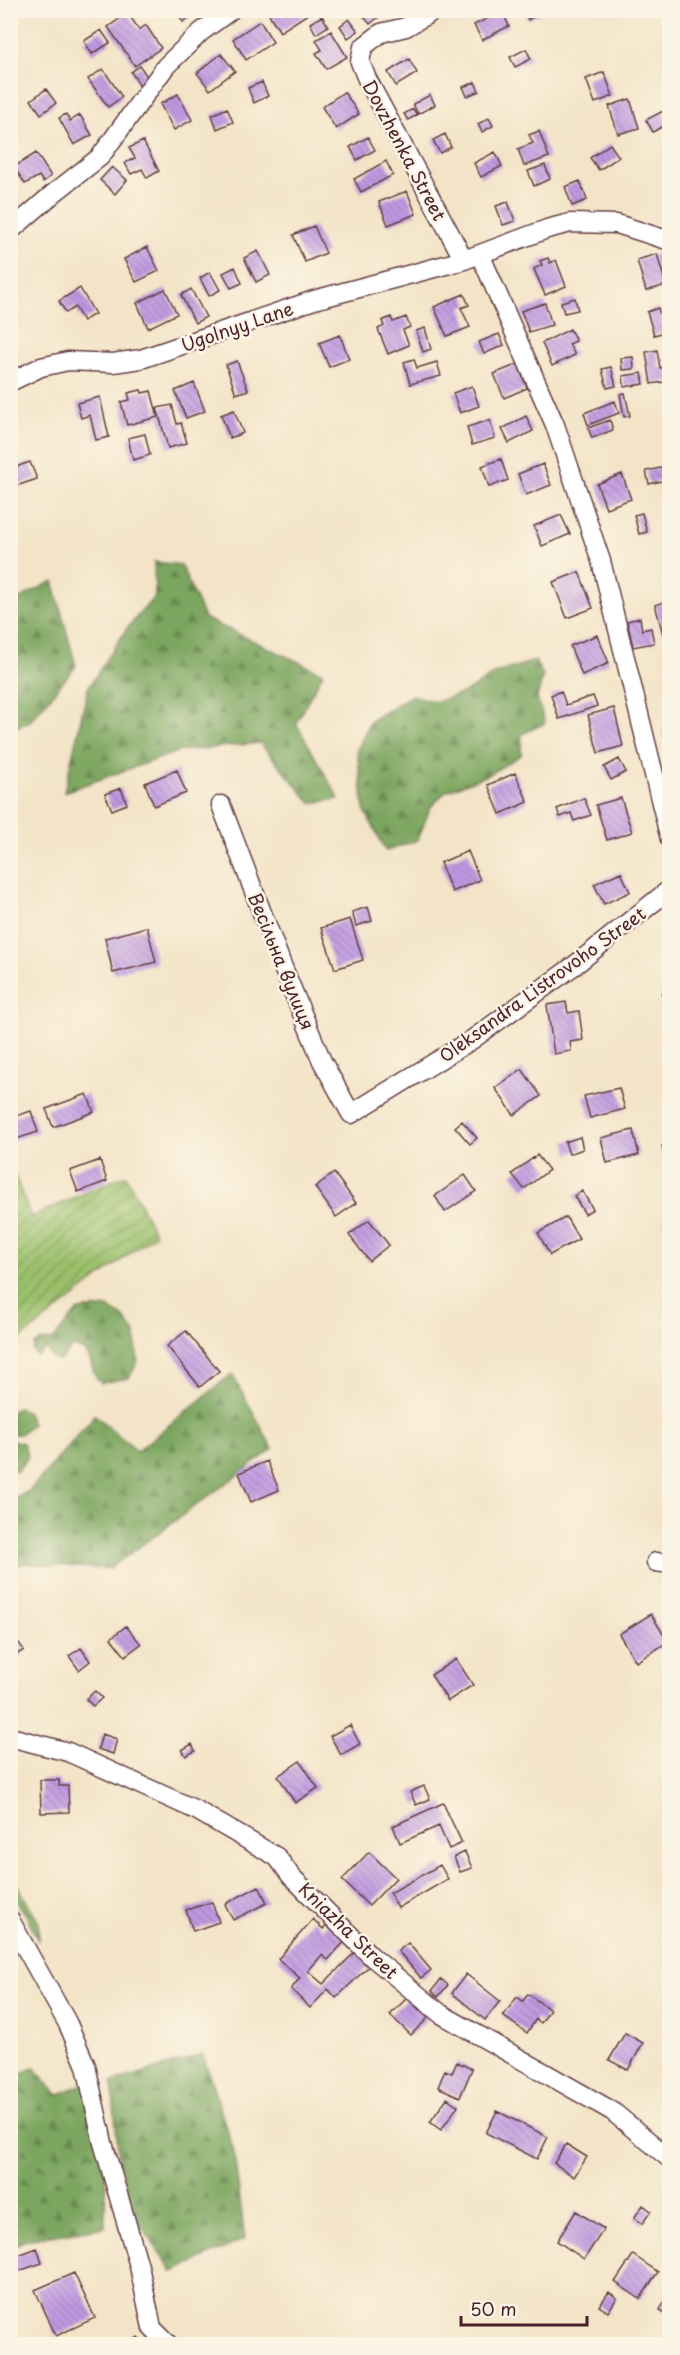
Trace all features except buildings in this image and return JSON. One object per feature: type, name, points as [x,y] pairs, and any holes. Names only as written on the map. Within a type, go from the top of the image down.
[{"type":"street","points":[[10,231],[100,157],[166,66],[201,32],[231,10]]},
{"type":"street","name":"Dovzhenka Street","points":[[435,10],[406,27],[381,33],[363,47],[360,62],[367,79],[472,257]]},
{"type":"street","points":[[669,241],[617,225],[596,222],[570,223],[472,257],[555,425],[601,561],[669,839]]},
{"type":"street","name":"Ugolnyy Lane","points":[[10,382],[41,368],[68,362],[113,363],[141,359],[314,300],[472,257]]},
{"type":"street","name":"Весільна вулиця","points":[[221,805],[317,1050],[351,1114]]},
{"type":"street","name":"Oleksandra Listrovoho Street","points":[[351,1114],[473,1039],[575,965],[669,889]]},
{"type":"street","name":"Kniazha Street","points":[[10,1737],[68,1752],[196,1810],[277,1857],[291,1876],[371,1956],[441,2014],[612,2111],[669,2159]]},
{"type":"street","points":[[10,1920],[68,2024],[86,2066],[103,2142],[139,2266],[152,2328],[168,2344]]},
{"type":"green space","points":[[154,562],[181,565],[204,618],[323,673],[296,723],[339,799],[311,803],[260,743],[180,751],[64,792],[88,688],[128,627],[155,596]]},
{"type":"green space","points":[[53,581],[76,666],[30,721],[11,730],[11,603]]},
{"type":"green space","points":[[535,661],[543,675],[537,698],[545,723],[522,734],[521,755],[490,774],[446,791],[430,808],[418,840],[386,851],[364,809],[357,750],[370,721],[412,695],[436,702],[466,692],[496,673]]},
{"type":"green space","points":[[11,1166],[31,1217],[126,1175],[155,1234],[11,1346]]},
{"type":"green space","points":[[108,1307],[123,1317],[135,1333],[138,1361],[129,1378],[101,1383],[86,1353],[73,1347],[59,1361],[51,1357],[46,1348],[37,1356],[33,1351],[34,1345],[41,1341],[53,1340],[78,1310]]},
{"type":"green space","points":[[232,1374],[273,1449],[109,1569],[23,1563],[11,1569],[11,1501],[30,1490],[95,1415],[137,1451]]},
{"type":"green space","points":[[17,1408],[26,1411],[32,1424],[20,1434],[11,1434],[11,1412]]},
{"type":"green space","points":[[10,1440],[23,1443],[28,1457],[17,1471],[11,1470]]},
{"type":"green space","points":[[11,1862],[15,1881],[39,1923],[38,1940],[25,1913],[11,1895]]},
{"type":"green space","points":[[203,2055],[234,2152],[245,2239],[173,2272],[137,2220],[119,2162],[112,2082]]},
{"type":"green space","points":[[34,2068],[58,2095],[85,2083],[106,2175],[105,2227],[25,2240],[11,2248],[11,2077]]}]
